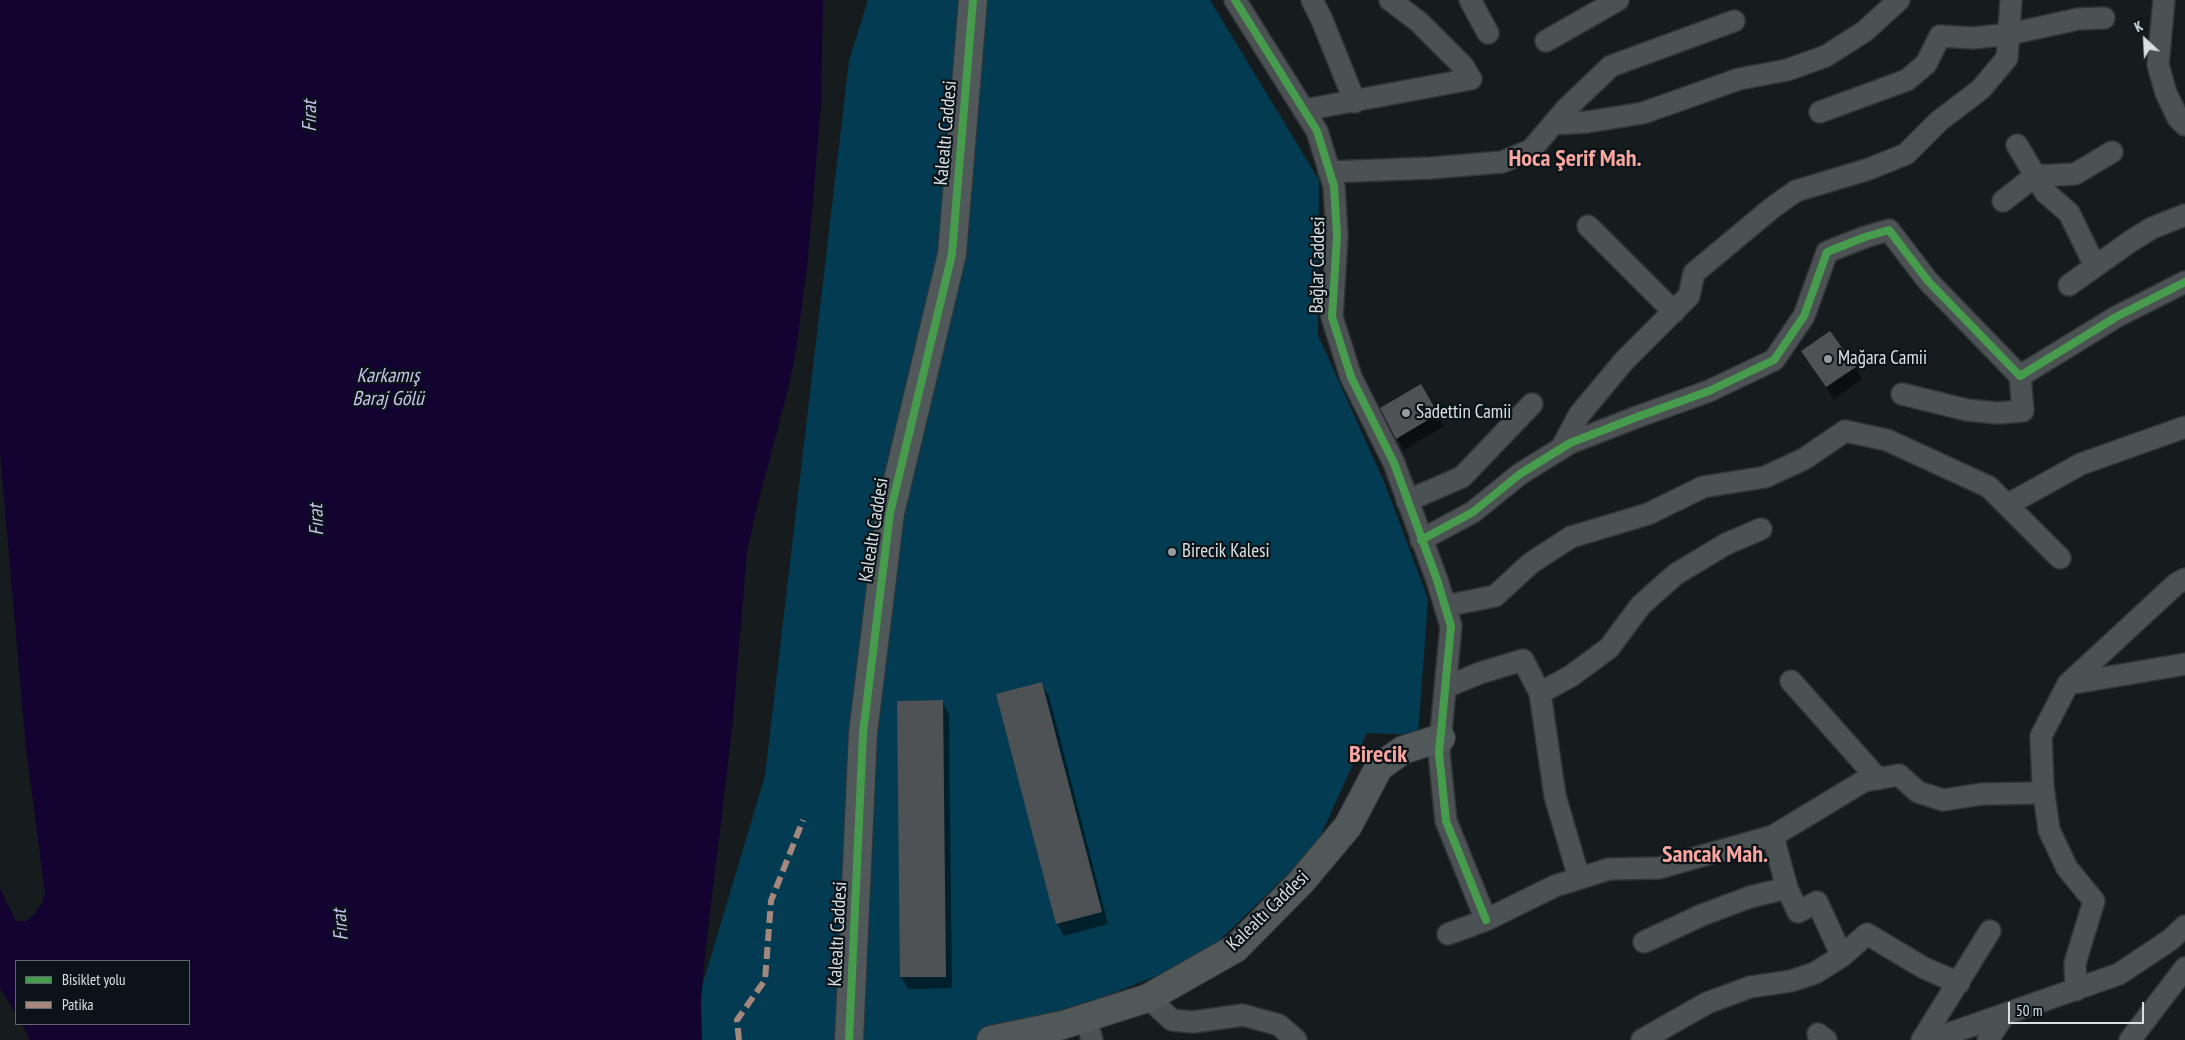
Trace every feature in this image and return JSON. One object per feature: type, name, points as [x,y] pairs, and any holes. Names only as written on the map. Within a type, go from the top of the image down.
[{"type":"street","name":"Kalealtı Caddesi","points":[[849,1040],[863,733],[890,513],[952,254],[973,0]]},
{"type":"street","name":"Bağlar Caddesi","points":[[1234,0],[1317,131],[1334,186],[1337,236],[1332,317],[1351,377],[1394,463],[1451,626],[1439,753],[1446,821],[1486,920]]},
{"type":"street","points":[[1312,0],[1355,102]]},
{"type":"street","points":[[1304,110],[1471,79],[1464,66],[1419,22],[1390,0]]},
{"type":"street","points":[[1470,0],[1488,33]]},
{"type":"street","points":[[1546,41],[1618,0]]},
{"type":"street","points":[[1553,124],[1587,122],[1643,113],[1739,79],[1787,70],[1826,56],[1865,31],[1899,0]]},
{"type":"street","points":[[1561,449],[1580,415],[1624,361],[1689,296],[1694,273],[1772,208],[1796,191],[1869,169],[1906,154],[1939,121],[1981,89],[2006,58],[2010,34],[2011,0]]},
{"type":"street","points":[[2164,0],[2158,65],[2166,93],[2178,118],[2185,125]]},
{"type":"street","points":[[1820,112],[1908,80],[1926,64],[1940,36],[1973,38],[2010,34],[2078,19],[2104,18]]},
{"type":"street","points":[[1329,172],[1431,168],[1502,162],[1531,150],[1553,124],[1611,66],[1734,21]]},
{"type":"street","points":[[2017,145],[2045,192],[2069,214],[2095,266]]},
{"type":"street","points":[[2003,201],[2035,176],[2075,174],[2112,152]]},
{"type":"street","points":[[2069,285],[2152,228],[2185,215]]},
{"type":"street","points":[[1588,226],[1674,312]]},
{"type":"street","points":[[1421,540],[1472,512],[1520,474],[1561,449],[1637,417],[1709,391],[1774,360],[1804,316],[1827,252],[1889,230],[1928,281],[2020,376],[2023,411],[1997,413],[1967,410],[1902,394]]},
{"type":"street","points":[[2020,376],[2116,317],[2185,282]]},
{"type":"street","points":[[1407,501],[1462,477],[1532,404]]},
{"type":"street","points":[[2007,505],[2081,464],[2185,427]]},
{"type":"street","points":[[1445,606],[1495,596],[1531,563],[1571,538],[1648,514],[1703,487],[1765,477],[1804,458],[1844,431],[1887,440],[1990,487],[2060,558]]},
{"type":"street","points":[[1540,693],[1571,676],[1609,648],[1641,605],[1676,574],[1726,544],[1761,529]]},
{"type":"street","points":[[2076,990],[2075,963],[2094,901],[2067,868],[2049,830],[2044,793],[2041,736],[2068,684],[2176,584],[2185,579]]},
{"type":"street","points":[[1446,687],[1480,673],[1523,660],[1540,693],[1555,796],[1579,878]]},
{"type":"street","points":[[2068,684],[2185,664]]},
{"type":"street","points":[[1791,680],[1878,778]]},
{"type":"street","name":"Kalealtı Caddesi","points":[[991,1040],[1063,1026],[1089,1029],[1236,948],[1301,882],[1348,826],[1379,767],[1403,750],[1441,738]]},
{"type":"street","points":[[1448,934],[1486,920],[1555,886],[1579,878],[1609,869],[1659,868],[1773,836],[1864,781],[1898,775],[1918,792],[1943,800],[1982,794],[2044,793]]},
{"type":"street","points":[[1773,836],[1788,888],[1798,912],[1817,902],[1842,956]]},
{"type":"street","points":[[1644,942],[1702,915],[1750,897],[1788,888]]},
{"type":"street","points":[[1931,1040],[2119,974],[2170,940],[2185,926]]},
{"type":"street","points":[[1922,1040],[1990,931]]},
{"type":"street","points":[[1642,1040],[1707,1003],[1750,987],[1791,981],[1815,972],[1842,956],[1866,934],[1924,968],[1958,983]]},
{"type":"street","points":[[2130,1040],[2185,968]]},
{"type":"street","points":[[1148,998],[1172,1020],[1193,1022],[1243,1015],[1280,1025],[1296,1040]]},
{"type":"street","points":[[1988,1040],[2004,1015]]},
{"type":"shaded area","points":[[868,0],[1210,0],[1319,180],[1318,335],[1385,484],[1428,599],[1418,735],[1367,733],[1315,848],[1201,958],[996,1040],[686,1040],[765,776],[849,61]]},
{"type":"water","name":"Karkamış Baraj Gölü","points":[[0,0],[823,0],[821,105],[808,259],[796,351],[747,552],[732,729],[704,964],[701,1001],[702,1040],[30,1040],[22,1025],[190,1025],[190,960],[15,960],[15,1012],[0,988],[0,889],[16,921],[26,921],[33,916],[42,903],[45,893],[26,748],[0,453]]},
{"type":"building","name":"Mağara Camii","points":[[1830,331],[1856,367],[1826,387],[1801,351]]},
{"type":"building","name":"Sadettin Camii","points":[[1421,384],[1438,414],[1396,439],[1380,408]]},
{"type":"building","points":[[1042,682],[1102,912],[1056,924],[996,694]]},
{"type":"building","points":[[943,700],[946,977],[900,977],[897,701]]},
{"type":"marked path","points":[[739,1040],[737,1020],[765,980],[771,901],[803,820]]},
{"type":"cycle path","points":[[849,1040],[863,733],[890,513],[952,254],[973,0]]},
{"type":"cycle path","points":[[1235,0],[1317,131],[1334,186],[1337,236],[1332,317],[1351,377],[1394,463],[1437,580],[1451,626],[1439,753],[1446,821],[1486,920]]},
{"type":"cycle path","points":[[1421,540],[1473,512],[1520,474],[1570,443],[1709,391],[1774,360],[1804,316],[1827,252],[1865,237],[1889,230],[1928,281],[2020,376],[2116,317],[2185,282]]},
{"type":"place","name":"Mağara Camii","points":[[1828,359]]},
{"type":"place","name":"Sadettin Camii","points":[[1406,413]]},
{"type":"place","name":"Birecik Kalesi","points":[[1172,552]]},
{"type":"district","name":"Hoca Şerif Mah.","points":[[1575,159]]},
{"type":"district","name":"Birecik","points":[[1378,755]]},
{"type":"district","name":"Sancak Mah.","points":[[1715,855]]},
{"type":"water label","name":"Fırat","points":[[310,116]]},
{"type":"water label","name":"Fırat","points":[[317,520]]},
{"type":"water label","name":"Fırat","points":[[341,925]]}]
